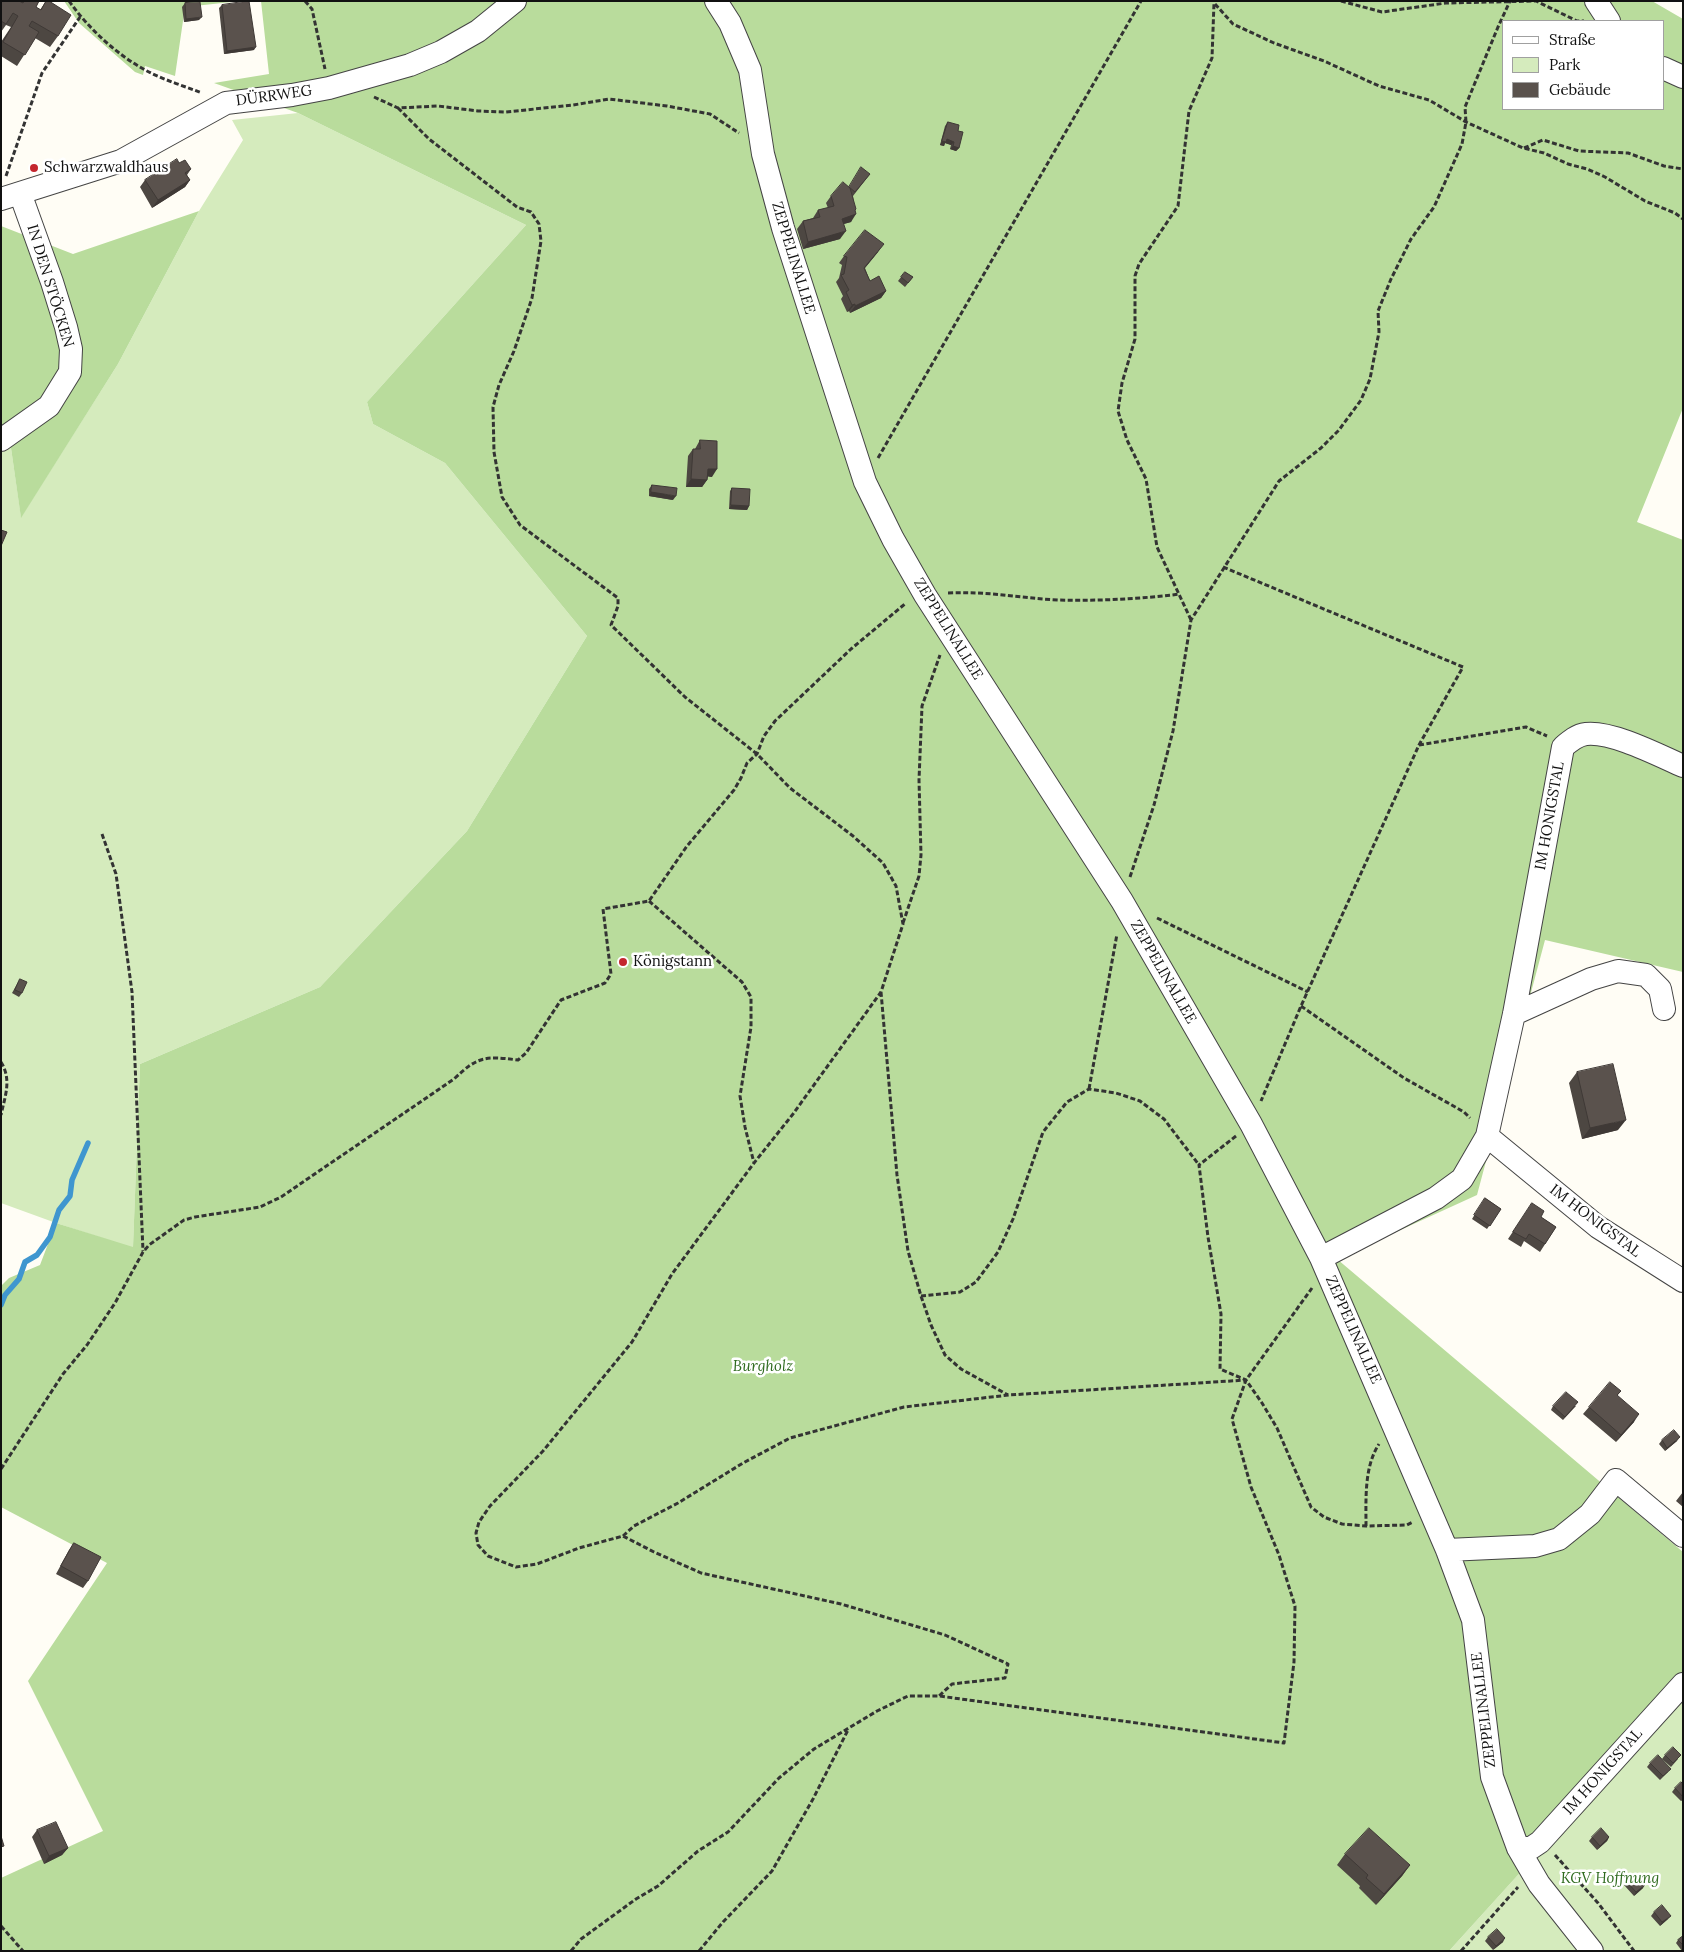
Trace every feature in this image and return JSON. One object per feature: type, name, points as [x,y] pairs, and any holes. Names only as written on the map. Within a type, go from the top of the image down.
[{"type":"street","name":"DÜRRWEG","points":[[9,190],[121,161],[226,102],[292,95],[329,88],[410,65],[441,52],[478,30],[515,1]]},
{"type":"street","name":"ZEPPELINALLEE","points":[[716,1],[730,23],[750,70],[763,154],[783,228],[865,482],[893,539],[925,595],[1122,902],[1251,1124],[1322,1258],[1432,1514],[1473,1620],[1492,1776],[1518,1848],[1539,1884],[1592,1951]]},
{"type":"street","points":[[1596,1],[1607,20]]},
{"type":"street","points":[[1664,69],[1683,77]]},
{"type":"street","name":"IN DEN STÖCKEN","points":[[1,440],[49,406],[70,372],[70,349],[66,327],[52,282],[9,190]]},
{"type":"street","name":"IM HONIGSTAL","points":[[1322,1258],[1436,1198],[1456,1184],[1462,1179],[1487,1136],[1514,1014],[1563,747],[1575,737],[1598,733],[1636,745],[1683,766]]},
{"type":"street","points":[[1514,1014],[1591,979],[1618,971],[1646,975],[1660,989],[1664,1009]]},
{"type":"street","name":"IM HONIGSTAL","points":[[1487,1136],[1598,1227],[1683,1281]]},
{"type":"street","points":[[1447,1550],[1534,1546],[1559,1539],[1590,1514],[1616,1480],[1683,1536]]},
{"type":"street","name":"IM HONIGSTAL","points":[[1518,1848],[1531,1848],[1540,1842],[1683,1684]]},
{"type":"path","points":[[69,1],[80,17],[122,55],[148,72],[226,102]]},
{"type":"path","points":[[305,1],[312,9],[318,30],[329,88]]},
{"type":"path","points":[[865,482],[1141,1]]},
{"type":"path","points":[[1341,1],[1382,12],[1446,3],[1536,2],[1575,20]]},
{"type":"path","points":[[1214,2],[1233,24],[1266,40],[1324,61],[1378,86],[1429,100],[1466,122],[1523,148],[1544,153],[1605,177],[1645,201],[1675,213],[1683,219]]},
{"type":"path","points":[[1191,620],[1157,546],[1146,479],[1127,440],[1118,411],[1122,383],[1135,340],[1135,276],[1139,264],[1178,206],[1190,111],[1212,58],[1214,2]]},
{"type":"path","points":[[1089,1089],[1122,902],[1154,805],[1173,731],[1191,620],[1279,481],[1321,448],[1333,436],[1361,400],[1370,379],[1379,332],[1378,311],[1410,238],[1434,208],[1462,144],[1466,122],[1465,107],[1510,2]]},
{"type":"path","points":[[9,190],[42,73],[80,17]]},
{"type":"path","points":[[363,79],[374,97],[398,108],[448,155],[517,207],[531,212],[539,224],[541,241],[532,298],[493,406],[494,452],[502,497],[520,525],[618,598],[618,606],[611,625],[685,697],[757,754],[790,788],[853,836],[883,863],[896,886],[903,924]]},
{"type":"path","points":[[398,108],[438,106],[506,112],[609,99],[657,105],[710,114],[753,141],[763,154]]},
{"type":"path","points":[[1523,148],[1543,140],[1579,152],[1628,153],[1664,166],[1683,169]]},
{"type":"path","points":[[1199,1164],[1251,1124],[1301,1006],[1419,745],[1463,667],[1223,567]]},
{"type":"path","points":[[1,1468],[64,1374],[92,1338],[149,1245],[184,1220],[260,1207],[281,1196],[454,1080],[470,1064],[492,1057],[518,1060],[526,1053],[561,1000],[605,983],[611,974],[603,909],[649,901],[687,846],[734,790],[747,763],[757,754],[764,736],[775,721],[851,649],[912,599],[925,595],[976,592],[1058,600],[1140,599],[1180,594]]},
{"type":"path","points":[[949,631],[933,671],[922,706],[919,780],[921,854],[919,876],[881,992],[794,1114],[754,1163],[672,1274],[632,1342],[543,1451],[490,1506],[479,1522],[476,1533],[478,1544],[488,1556],[516,1567],[537,1564],[579,1548],[623,1536],[634,1526],[678,1503],[743,1463],[790,1438],[904,1407],[1009,1395],[1246,1380]]},
{"type":"path","points":[[1419,745],[1526,727],[1543,734],[1563,747]]},
{"type":"path","points":[[102,834],[116,874],[132,992],[143,1252]]},
{"type":"path","points":[[649,901],[742,982],[750,997],[751,1027],[740,1096],[754,1163]]},
{"type":"path","points":[[1122,902],[1308,992]]},
{"type":"path","points":[[881,992],[897,1175],[908,1251],[921,1296],[931,1325],[945,1355],[961,1369],[1009,1395]]},
{"type":"path","points":[[1301,1006],[1404,1078],[1464,1112],[1487,1136]]},
{"type":"path","points":[[1,1062],[7,1072],[8,1083],[1,1115]]},
{"type":"path","points":[[921,1296],[960,1292],[976,1282],[998,1252],[1013,1219],[1043,1132],[1066,1102],[1089,1089],[1116,1093],[1140,1101],[1164,1119],[1199,1164],[1208,1237],[1221,1314],[1220,1369],[1246,1380],[1276,1428],[1311,1507],[1324,1517],[1342,1524],[1366,1526],[1407,1525],[1432,1514]]},
{"type":"path","points":[[571,1951],[581,1939],[636,1899],[658,1886],[698,1851],[728,1832],[779,1778],[814,1749],[848,1730],[876,1711],[908,1696],[939,1696],[1284,1743],[1294,1662],[1295,1606],[1279,1555],[1251,1486],[1232,1419],[1246,1380],[1308,1294],[1316,1279],[1322,1258]]},
{"type":"path","points":[[1366,1526],[1366,1496],[1370,1467],[1377,1446],[1386,1434],[1396,1429]]},
{"type":"path","points":[[623,1536],[701,1573],[774,1588],[860,1610],[945,1635],[1008,1664],[1005,1678],[952,1684],[939,1696]]},
{"type":"path","points":[[699,1951],[723,1922],[772,1871],[813,1799],[848,1730]]},
{"type":"path","points":[[1551,1850],[1598,1903],[1634,1951]]},
{"type":"path","points":[[1460,1951],[1532,1872]]},
{"type":"path","points":[[1,1926],[23,1951]]},
{"type":"green space","points":[[64,1],[241,1],[185,7],[175,76],[145,66],[143,75],[135,72],[79,23]]},
{"type":"green space","name":"Burgholz","points":[[261,1],[1652,1],[1683,19],[1683,408],[1637,522],[1683,540],[1683,972],[1545,940],[1477,1195],[1337,1259],[1683,1552],[1683,1693],[1449,1951],[1,1951],[1,1878],[103,1831],[28,1681],[107,1563],[1,1507],[1,1286],[9,1278],[40,1265],[56,1223],[133,1247],[140,1064],[320,987],[467,831],[587,636],[445,463],[373,424],[367,402],[526,225],[298,113],[214,83],[269,74]]},
{"type":"green space","points":[[298,113],[526,225],[367,402],[373,424],[445,463],[587,636],[467,831],[320,987],[140,1064],[133,1248],[1,1203],[1,437],[9,434],[21,517],[118,364],[199,211],[243,140],[232,120]]},
{"type":"green space","points":[[199,211],[118,364],[21,518],[9,434],[1,437],[1,226],[73,254]]},
{"type":"green space","name":"KGV Hoffnung","points":[[1683,1693],[1683,1951],[1449,1951]]},
{"type":"building","points":[[1,1],[19,1],[23,3],[24,1],[39,1],[36,7],[41,10],[46,1],[49,1],[71,15],[58,36],[32,21],[29,26],[39,32],[25,55],[3,42],[18,16],[13,13],[6,24],[1,21]]},
{"type":"building","points":[[249,1],[256,47],[227,51],[222,5]]},
{"type":"building","points":[[200,2],[202,17],[186,19],[185,3]]},
{"type":"building","points":[[948,122],[959,125],[958,131],[963,132],[959,148],[953,146],[954,142],[947,139],[946,142],[942,141]]},
{"type":"building","points":[[177,159],[179,163],[185,160],[191,169],[185,173],[190,180],[158,200],[145,180]]},
{"type":"building","points":[[861,167],[870,174],[855,192],[849,187]]},
{"type":"building","points":[[843,182],[850,188],[856,214],[842,219],[846,231],[808,242],[803,221],[820,217],[818,210],[834,206],[831,196]]},
{"type":"building","points":[[865,230],[884,244],[864,268],[870,281],[879,276],[886,291],[855,306],[855,304],[852,305],[846,292],[849,290],[841,275],[844,274],[847,257],[844,256]]},
{"type":"building","points":[[905,272],[913,277],[908,283],[901,277]]},
{"type":"building","points":[[700,440],[717,441],[717,469],[708,469],[707,480],[691,479],[693,449],[700,449]]},
{"type":"building","points":[[652,485],[677,488],[676,496],[651,492]]},
{"type":"building","points":[[732,488],[750,489],[749,506],[731,505]]},
{"type":"building","points":[[1,530],[7,532],[1,546]]},
{"type":"building","points":[[20,979],[27,982],[22,993],[15,990]]},
{"type":"building","points":[[1613,1064],[1626,1120],[1590,1128],[1577,1072]]},
{"type":"building","points":[[1485,1198],[1501,1209],[1490,1226],[1474,1215]]},
{"type":"building","points":[[1532,1203],[1544,1211],[1541,1217],[1556,1227],[1545,1244],[1529,1234],[1526,1239],[1513,1232]]},
{"type":"building","points":[[1610,1382],[1621,1391],[1617,1395],[1639,1414],[1621,1435],[1589,1407]]},
{"type":"building","points":[[1566,1392],[1578,1402],[1565,1417],[1553,1406]]},
{"type":"building","points":[[1674,1430],[1680,1437],[1667,1448],[1662,1440]]},
{"type":"building","points":[[74,1543],[101,1557],[88,1581],[61,1566]]},
{"type":"building","points":[[1673,1747],[1681,1755],[1673,1763],[1665,1755]]},
{"type":"building","points":[[1658,1755],[1671,1769],[1663,1776],[1650,1763]]},
{"type":"building","points":[[1681,1782],[1683,1784],[1683,1797],[1675,1788]]},
{"type":"building","points":[[56,1822],[68,1848],[49,1856],[37,1830]]},
{"type":"building","points":[[1369,1828],[1410,1865],[1384,1894],[1366,1878],[1368,1875],[1345,1854]]},
{"type":"building","points":[[1601,1828],[1609,1837],[1600,1846],[1592,1837]]},
{"type":"building","points":[[1,1836],[4,1846],[1,1847]]},
{"type":"building","points":[[1635,1874],[1645,1885],[1636,1892],[1626,1881]]},
{"type":"building","points":[[1662,1905],[1671,1916],[1662,1922],[1654,1912]]},
{"type":"building","points":[[1497,1929],[1505,1938],[1496,1946],[1488,1937]]},
{"type":"building","points":[[1683,1936],[1683,1945],[1678,1940]]},
{"type":"waterway","points":[[1,1305],[5,1295],[19,1279],[25,1262],[37,1255],[50,1237],[59,1210],[70,1196],[72,1180],[88,1143]]},
{"type":"place","name":"Schwarzwaldhaus","points":[[34,168]]},
{"type":"place","name":"Königstann","points":[[623,962]]}]
